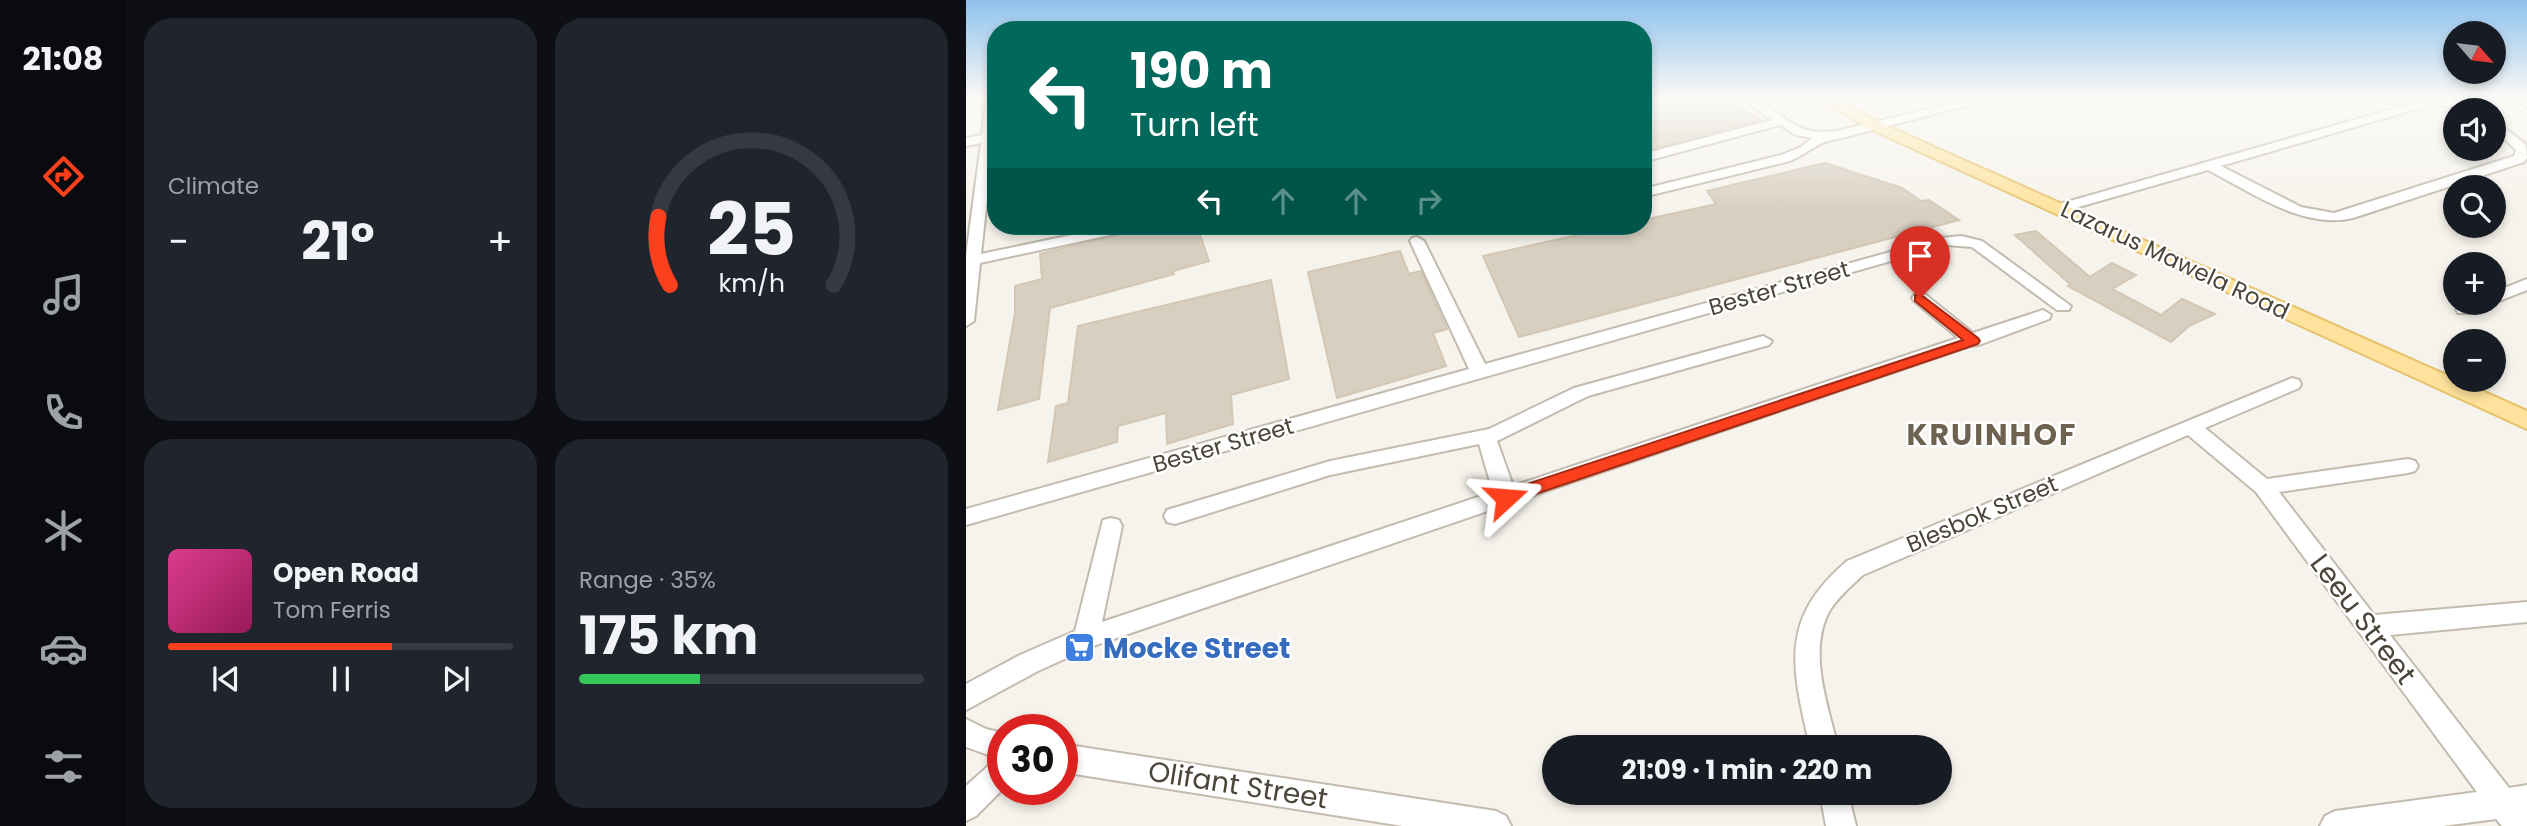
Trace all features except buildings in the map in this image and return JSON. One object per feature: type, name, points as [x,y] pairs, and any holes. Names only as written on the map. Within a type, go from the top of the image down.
[{"type":"main road","name":"Lazarus Mawela Road","points":[[1912,137],[2443,374]]},
{"type":"main road","name":"Lazarus Mawela Road","points":[[2065,206],[2527,421]]},
{"type":"main road","name":"Lazarus Mawela Road","points":[[2483,392],[2527,412]]},
{"type":"street","points":[[1652,156],[1723,137]]},
{"type":"street","points":[[1652,191],[1785,158],[1805,150],[1820,137]]},
{"type":"street","points":[[2065,206],[2312,137]]},
{"type":"street","points":[[2210,166],[2297,210],[2334,217],[2348,215],[2516,160],[2524,153],[2510,137]]},
{"type":"street","points":[[966,142],[987,138],[966,321]]},
{"type":"street","points":[[966,195],[981,192]]},
{"type":"street","points":[[978,222],[987,218]]},
{"type":"street","points":[[978,222],[987,222]]},
{"type":"street","points":[[973,260],[1091,235]]},
{"type":"street","name":"Bester Street","points":[[966,517],[1953,240],[1977,244],[2053,311],[1973,341]]},
{"type":"street","points":[[1417,241],[1480,372]]},
{"type":"street","points":[[1920,298],[1973,341]]},
{"type":"street","points":[[1175,516],[1330,468],[1486,436],[1581,392],[1763,341]]},
{"type":"street","points":[[966,698],[1029,663],[1086,638],[1973,341]]},
{"type":"street","name":"Blesbok Street","points":[[1821,735],[1807,668],[1807,638],[1815,614],[1838,580],[1855,568],[2292,384]]},
{"type":"street","name":"Leeu Street","points":[[2190,426],[2263,486],[2368,626],[2515,801],[2520,826]]},
{"type":"street","points":[[1486,436],[1506,498]]},
{"type":"street","points":[[2263,486],[2408,466]]},
{"type":"street","points":[[1086,638],[1111,526]]},
{"type":"street","points":[[2368,626],[2527,612]]},
{"type":"street","points":[[966,732],[987,742]]},
{"type":"street","name":"Olifant Street","points":[[1078,761],[1496,826]]},
{"type":"street","points":[[966,806],[987,785]]},
{"type":"street","points":[[2335,826],[2515,801]]},
{"type":"street","points":[[1837,805],[1841,826]]},
{"type":"place","name":"Mocke Street","points":[[1080,648]]},
{"type":"district","name":"KRUINHOF","points":[[1992,434]]},
{"type":"route","points":[[1506,498],[1973,341],[1920,298]]}]
